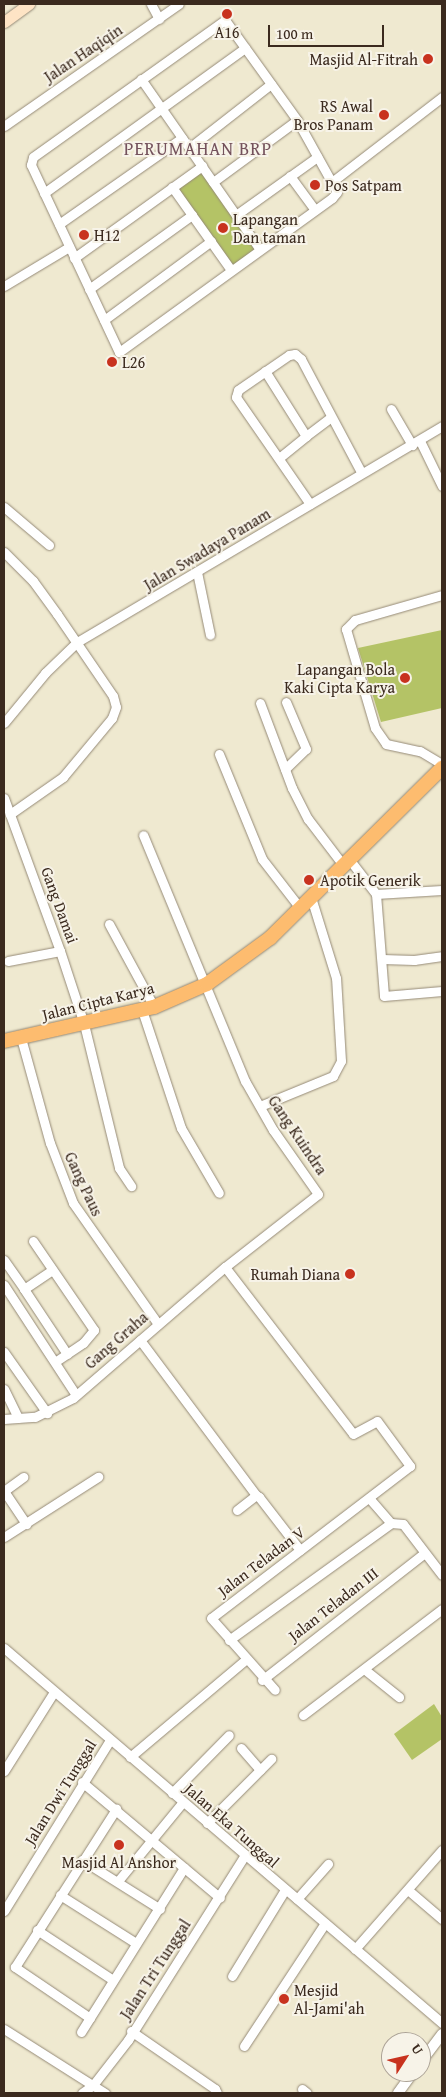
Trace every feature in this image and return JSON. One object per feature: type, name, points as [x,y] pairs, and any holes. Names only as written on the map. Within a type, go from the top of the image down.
[{"type":"main road","points":[[4,22],[29,4]]},
{"type":"main road","name":"Jalan Cipta Karya","points":[[4,1041],[148,1009],[207,984],[270,938],[442,766]]},
{"type":"street","points":[[151,4],[159,20]]},
{"type":"street","name":"Jalan Haqiqin","points":[[4,126],[159,20],[179,4]]},
{"type":"street","points":[[225,20],[245,48],[297,120],[317,157],[333,181],[337,192],[119,352],[44,193],[32,165],[34,157],[225,20]]},
{"type":"street","points":[[44,193],[245,48]]},
{"type":"street","points":[[141,79],[259,248]]},
{"type":"street","points":[[189,148],[270,84]]},
{"type":"street","points":[[333,181],[442,97]]},
{"type":"street","points":[[213,182],[297,120]]},
{"type":"street","points":[[59,224],[182,138]]},
{"type":"street","points":[[236,215],[317,157]]},
{"type":"street","points":[[74,258],[202,166]]},
{"type":"street","points":[[290,176],[315,210]]},
{"type":"street","points":[[172,187],[231,270]]},
{"type":"street","points":[[89,289],[192,215]]},
{"type":"street","points":[[104,320],[211,241]]},
{"type":"street","points":[[4,286],[69,247]]},
{"type":"street","points":[[310,504],[236,397],[238,390],[265,372],[295,354],[301,359],[330,418],[361,472]]},
{"type":"street","points":[[265,372],[306,436]]},
{"type":"street","points":[[391,409],[416,443],[442,486]]},
{"type":"street","points":[[279,458],[330,418]]},
{"type":"street","name":"Jalan Swadaya Panam","points":[[5,720],[45,673],[77,642],[197,572],[361,472],[416,443],[442,426]]},
{"type":"street","points":[[4,507],[50,545]]},
{"type":"street","points":[[4,552],[33,581],[113,696],[116,707],[112,718],[63,777],[10,814]]},
{"type":"street","points":[[197,572],[210,635]]},
{"type":"street","points":[[442,595],[355,620],[346,629],[375,728],[386,744],[420,751],[442,766]]},
{"type":"street","points":[[285,769],[306,749],[286,702]]},
{"type":"street","points":[[260,703],[285,769],[308,819],[376,894],[384,996],[442,991]]},
{"type":"street","points":[[219,754],[262,859],[300,908]]},
{"type":"street","name":"Gang Damai","points":[[4,798],[60,951],[84,1024],[119,1168],[131,1186]]},
{"type":"street","name":"Gang Kuindra","points":[[143,835],[207,984],[245,1082],[318,1194],[224,1267]]},
{"type":"street","points":[[376,894],[442,890]]},
{"type":"street","points":[[260,1106],[333,1076],[341,1061],[336,978],[310,897]]},
{"type":"street","points":[[109,924],[148,1009],[181,1128],[219,1193]]},
{"type":"street","points":[[8,961],[60,951]]},
{"type":"street","points":[[382,960],[414,960],[442,956]]},
{"type":"street","name":"Gang Paus","points":[[22,1038],[50,1143],[73,1203],[158,1324]]},
{"type":"street","points":[[33,1241],[94,1330],[67,1354],[56,1361]]},
{"type":"street","points":[[4,1260],[67,1354]]},
{"type":"street","name":"Gang Graha","points":[[4,1419],[47,1413],[76,1395],[224,1267]]},
{"type":"street","name":"Jalan Teladan V","points":[[224,1267],[353,1434],[376,1421],[409,1464],[408,1468],[211,1618],[262,1680],[275,1690]]},
{"type":"street","points":[[24,1288],[52,1270]]},
{"type":"street","points":[[4,1285],[56,1361],[76,1395]]},
{"type":"street","points":[[140,1340],[256,1495],[300,1550]]},
{"type":"street","points":[[4,1352],[47,1413]]},
{"type":"street","points":[[4,1389],[18,1418]]},
{"type":"street","points":[[23,1476],[4,1491],[26,1524]]},
{"type":"street","points":[[4,1537],[98,1477]]},
{"type":"street","points":[[237,1510],[256,1495]]},
{"type":"street","points":[[369,1498],[391,1523]]},
{"type":"street","points":[[229,1640],[391,1523],[403,1524],[423,1554],[442,1575]]},
{"type":"street","name":"Jalan Teladan III","points":[[262,1680],[423,1554]]},
{"type":"street","points":[[303,1715],[442,1608]]},
{"type":"street","name":"Jalan Eka Tunggal","points":[[4,1648],[182,1803],[325,1922],[442,2023]]},
{"type":"street","points":[[130,1757],[245,1660]]},
{"type":"street","points":[[364,1669],[399,1697]]},
{"type":"street","points":[[4,1771],[54,1692]]},
{"type":"street","points":[[172,1793],[229,1735]]},
{"type":"street","name":"Jalan Dwi Tunggal","points":[[4,1911],[82,1782],[110,1740]]},
{"type":"street","points":[[241,1748],[260,1770]]},
{"type":"street","points":[[207,1823],[271,1759]]},
{"type":"street","points":[[82,1782],[220,1898]]},
{"type":"street","points":[[118,1880],[182,1803]]},
{"type":"street","points":[[90,2018],[15,1967],[116,1809]]},
{"type":"street","points":[[355,1949],[442,1850]]},
{"type":"street","name":"Jalan Tri Tunggal","points":[[82,2093],[93,2085],[132,2031],[220,1898],[245,1855]]},
{"type":"street","points":[[82,1860],[118,1880],[160,1909]]},
{"type":"street","points":[[297,1899],[328,1864]]},
{"type":"street","points":[[82,2032],[184,1868]]},
{"type":"street","points":[[232,1976],[285,1890]]},
{"type":"street","points":[[408,1890],[442,1919]]},
{"type":"street","points":[[60,1895],[136,1944]]},
{"type":"street","points":[[244,2046],[325,1922]]},
{"type":"street","points":[[37,1930],[113,1980]]},
{"type":"street","points":[[4,2029],[106,2093]]},
{"type":"street","points":[[132,2031],[216,2091]]},
{"type":"street","points":[[431,2049],[442,2034]]},
{"type":"street","points":[[398,2093],[406,2082]]},
{"type":"green space","name":"Lapangan Dan taman","points":[[202,166],[259,248],[231,270],[172,187]]},
{"type":"green space","name":"Lapangan Bola Kaki Cipta Karya","points":[[442,630],[442,708],[381,722],[358,648]]},
{"type":"green space","points":[[434,1704],[442,1717],[442,1739],[412,1760],[394,1734]]},
{"type":"place","name":"A16","points":[[227,14]]},
{"type":"place","name":"Masjid Al-Fitrah","points":[[428,59]]},
{"type":"place","name":"RS Awal Bros Panam","points":[[384,115]]},
{"type":"place","name":"Pos Satpam","points":[[315,185]]},
{"type":"place","name":"Lapangan Dan taman","points":[[223,228]]},
{"type":"place","name":"H12","points":[[84,235]]},
{"type":"place","name":"L26","points":[[112,362]]},
{"type":"place","name":"Lapangan Bola Kaki Cipta Karya","points":[[405,678]]},
{"type":"place","name":"Apotik Generik","points":[[309,880]]},
{"type":"place","name":"Rumah Diana","points":[[350,1274]]},
{"type":"place","name":"Masjid Al Anshor","points":[[119,1845]]},
{"type":"place","name":"Mesjid Al-Jami'ah","points":[[284,1999]]},
{"type":"district","name":"PERUMAHAN BRP","points":[[198,149]]}]
